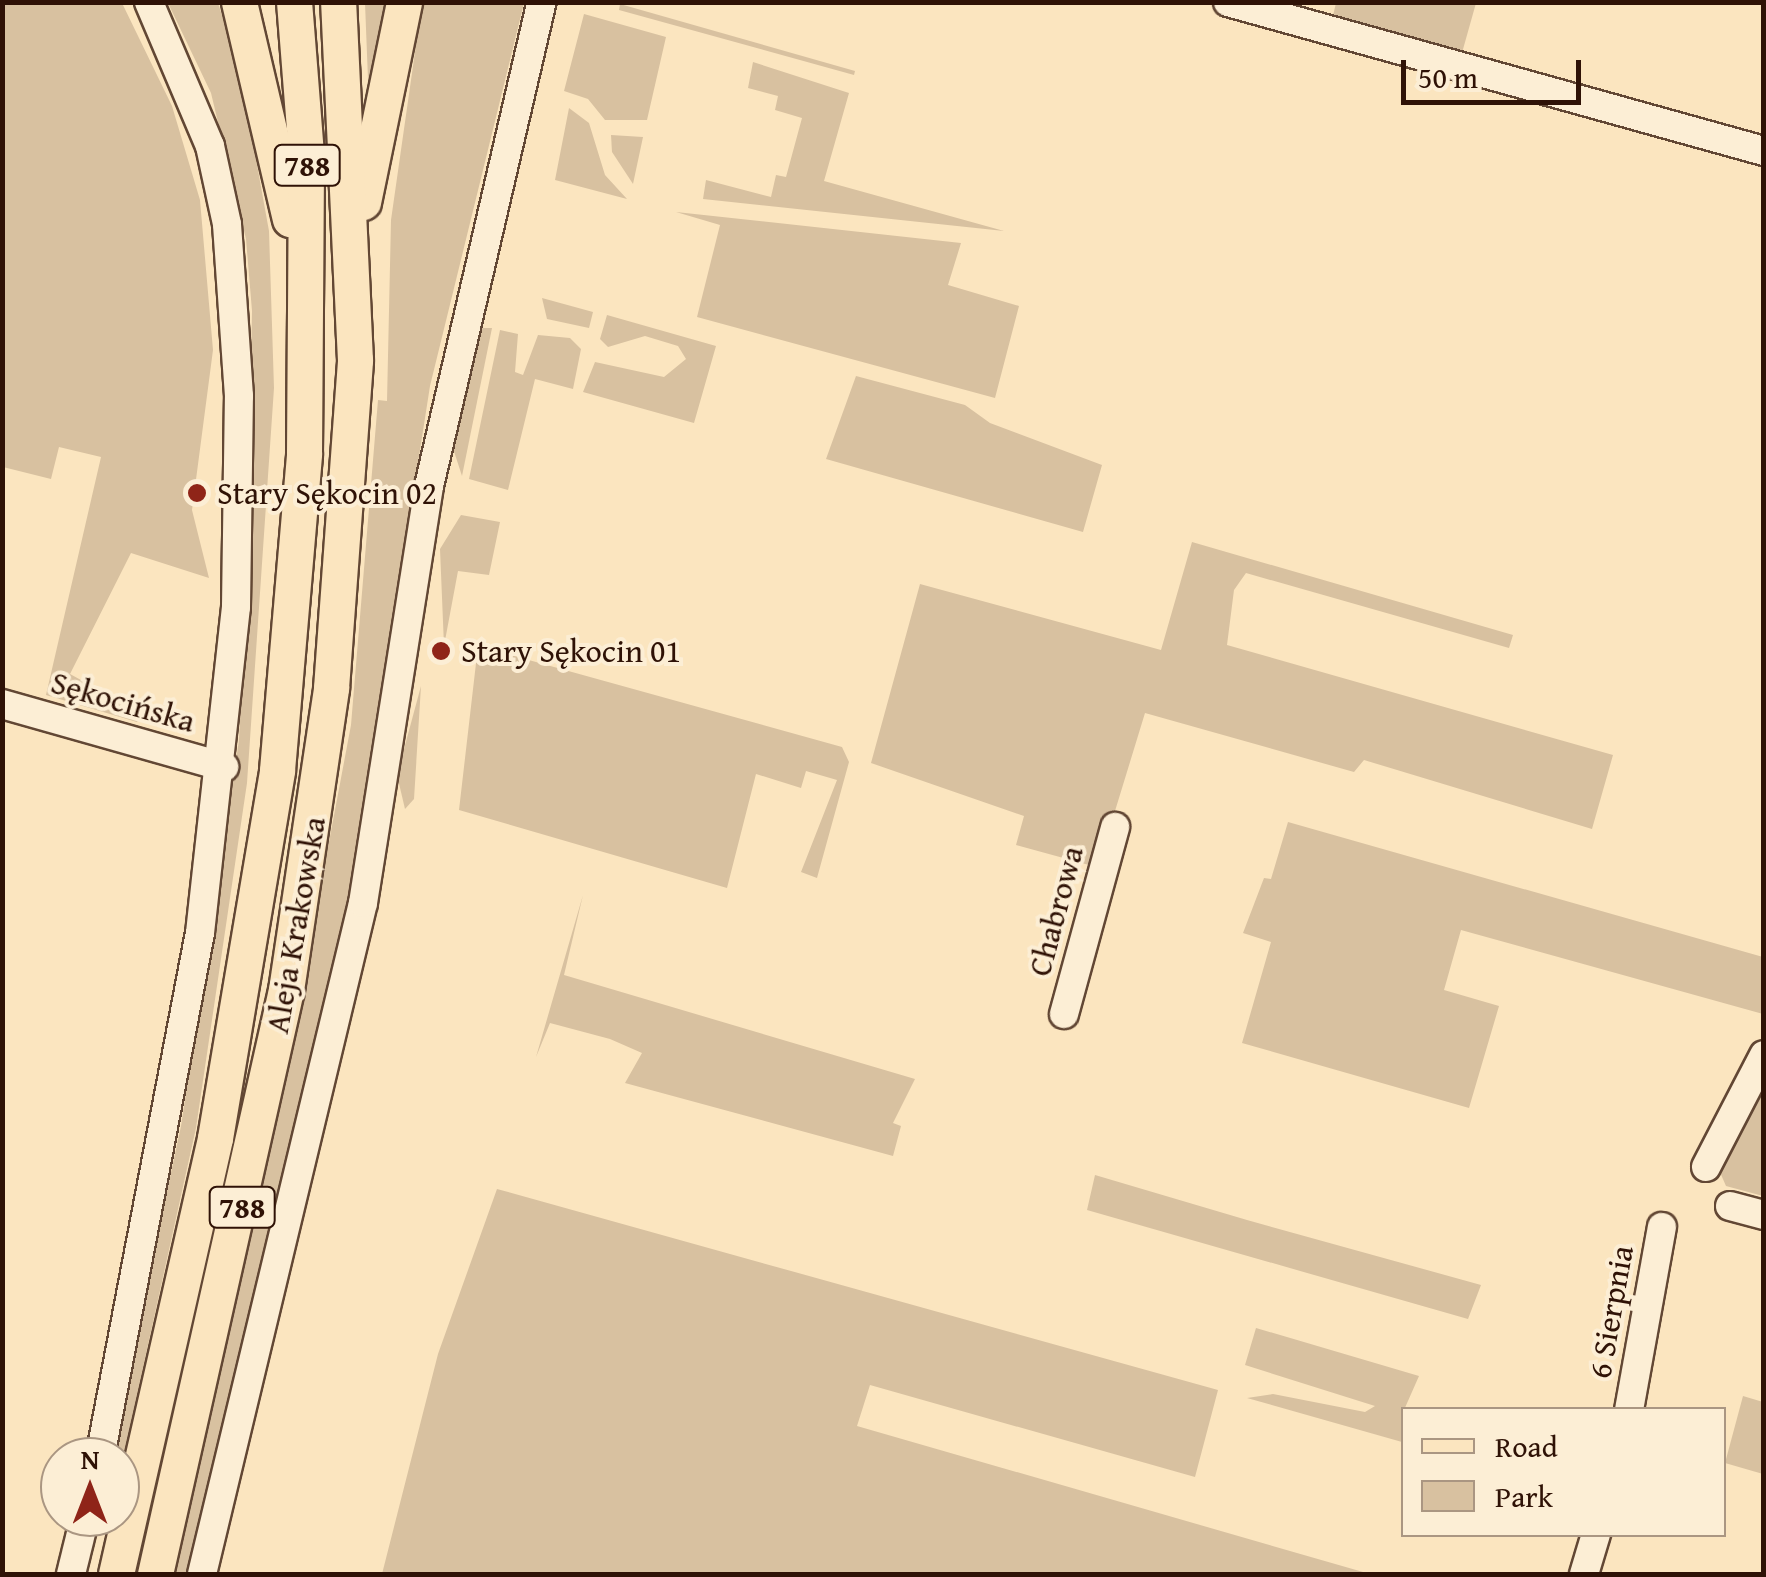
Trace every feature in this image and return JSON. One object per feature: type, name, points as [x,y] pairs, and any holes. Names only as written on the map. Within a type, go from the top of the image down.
[{"type":"main road","points":[[239,2],[270,112],[306,328]]},
{"type":"main road","name":"788","points":[[294,2],[306,154],[306,328]]},
{"type":"main road","name":"788","points":[[338,2],[352,263]]},
{"type":"main road","points":[[352,263],[404,2]]},
{"type":"main road","name":"Aleja Krakowska","points":[[155,1574],[250,1170],[312,836],[352,458],[352,263]]},
{"type":"main road","name":"Aleja Krakowska","points":[[116,1574],[207,1176],[264,869],[296,576],[306,328]]},
{"type":"street","points":[[104,1437],[170,1118],[224,768],[239,493],[233,280],[210,146],[149,2]]},
{"type":"street","points":[[202,1574],[364,902],[429,486],[542,2]]},
{"type":"street","points":[[1228,2],[1764,151]]},
{"type":"street","name":"Sękocińska","points":[[2,704],[224,768]]},
{"type":"street","name":"Chabrowa","points":[[1064,1014],[1115,827]]},
{"type":"street","points":[[1706,1167],[1764,1055]]},
{"type":"street","points":[[1730,1206],[1764,1215]]},
{"type":"street","name":"6 Sierpnia","points":[[1630,1407],[1662,1227]]},
{"type":"street","points":[[72,1574],[81,1537]]},
{"type":"street","points":[[1584,1574],[1595,1537]]},
{"type":"green space","points":[[2,3],[122,3],[172,106],[200,200],[213,350],[192,510],[209,578],[131,553],[70,674],[143,714],[137,722],[46,695],[101,457],[59,447],[51,479],[3,467]]},
{"type":"green space","points":[[168,3],[218,3],[240,71],[269,231],[274,388],[247,783],[196,1128],[128,1437],[114,1437],[181,1126],[239,740],[252,311],[246,239],[211,93]]},
{"type":"green space","points":[[365,3],[388,3],[369,105]]},
{"type":"green space","points":[[422,3],[524,3],[430,386],[343,943],[190,1574],[169,1574],[300,996],[351,725],[378,400],[387,401],[391,220]]},
{"type":"green space","points":[[1336,3],[1476,3],[1460,60],[1331,24]]},
{"type":"green space","points":[[620,4],[855,71],[854,75],[619,10]]},
{"type":"green space","points":[[584,14],[666,37],[647,120],[605,120],[588,99],[564,91]]},
{"type":"green space","points":[[753,62],[849,93],[824,181],[1004,231],[703,199],[706,180],[771,197],[776,175],[786,177],[802,118],[775,110],[778,96],[748,88]]},
{"type":"green space","points":[[569,108],[589,123],[605,175],[627,199],[555,180]]},
{"type":"green space","points":[[611,135],[643,137],[633,184],[612,152]]},
{"type":"green space","points":[[676,212],[961,243],[948,285],[1019,306],[995,398],[697,317],[720,225]]},
{"type":"green space","points":[[542,298],[593,312],[589,328],[547,319]]},
{"type":"green space","points":[[607,315],[716,346],[694,423],[583,392],[595,362],[664,377],[686,359],[678,346],[645,336],[608,347],[600,339]]},
{"type":"green space","points":[[477,328],[492,328],[462,476],[450,439]]},
{"type":"green space","points":[[500,330],[518,334],[515,372],[523,375],[538,335],[570,338],[581,349],[573,389],[535,379],[508,490],[469,479]]},
{"type":"green space","points":[[856,376],[965,405],[990,423],[1102,465],[1083,532],[826,459]]},
{"type":"green space","points":[[461,515],[500,522],[489,575],[458,571],[444,646],[440,549]]},
{"type":"green space","points":[[1192,542],[1513,635],[1509,648],[1246,573],[1234,590],[1227,645],[1613,755],[1592,829],[1364,760],[1354,772],[1145,713],[1104,847],[1089,865],[1016,845],[1024,816],[871,763],[920,584],[1161,650]]},
{"type":"green space","points":[[478,646],[842,747],[849,762],[817,878],[801,872],[837,780],[806,771],[801,788],[756,774],[727,888],[459,810]]},
{"type":"green space","points":[[421,686],[414,799],[405,809],[397,775]]},
{"type":"green space","points":[[1288,822],[1763,957],[1763,1014],[1461,930],[1444,990],[1499,1006],[1469,1108],[1242,1043],[1271,942],[1243,933],[1264,878],[1271,879]]},
{"type":"green space","points":[[583,895],[564,975],[915,1079],[893,1123],[901,1126],[893,1156],[625,1083],[642,1053],[610,1039],[550,1023],[536,1057]]},
{"type":"green space","points":[[1763,1091],[1763,1196],[1726,1186],[1719,1170]]},
{"type":"green space","points":[[1095,1175],[1481,1285],[1468,1319],[1087,1210]]},
{"type":"green space","points":[[497,1189],[1218,1390],[1195,1477],[870,1385],[857,1426],[1370,1574],[382,1574],[438,1354]]},
{"type":"green space","points":[[1256,1328],[1419,1376],[1405,1407],[1401,1407],[1401,1442],[1247,1398],[1273,1394],[1365,1412],[1375,1406],[1245,1365]]},
{"type":"green space","points":[[1743,1396],[1763,1402],[1763,1474],[1726,1463]]},
{"type":"place","name":"Stary Sękocin 02","points":[[197,493]]},
{"type":"place","name":"Stary Sękocin 01","points":[[441,651]]}]
